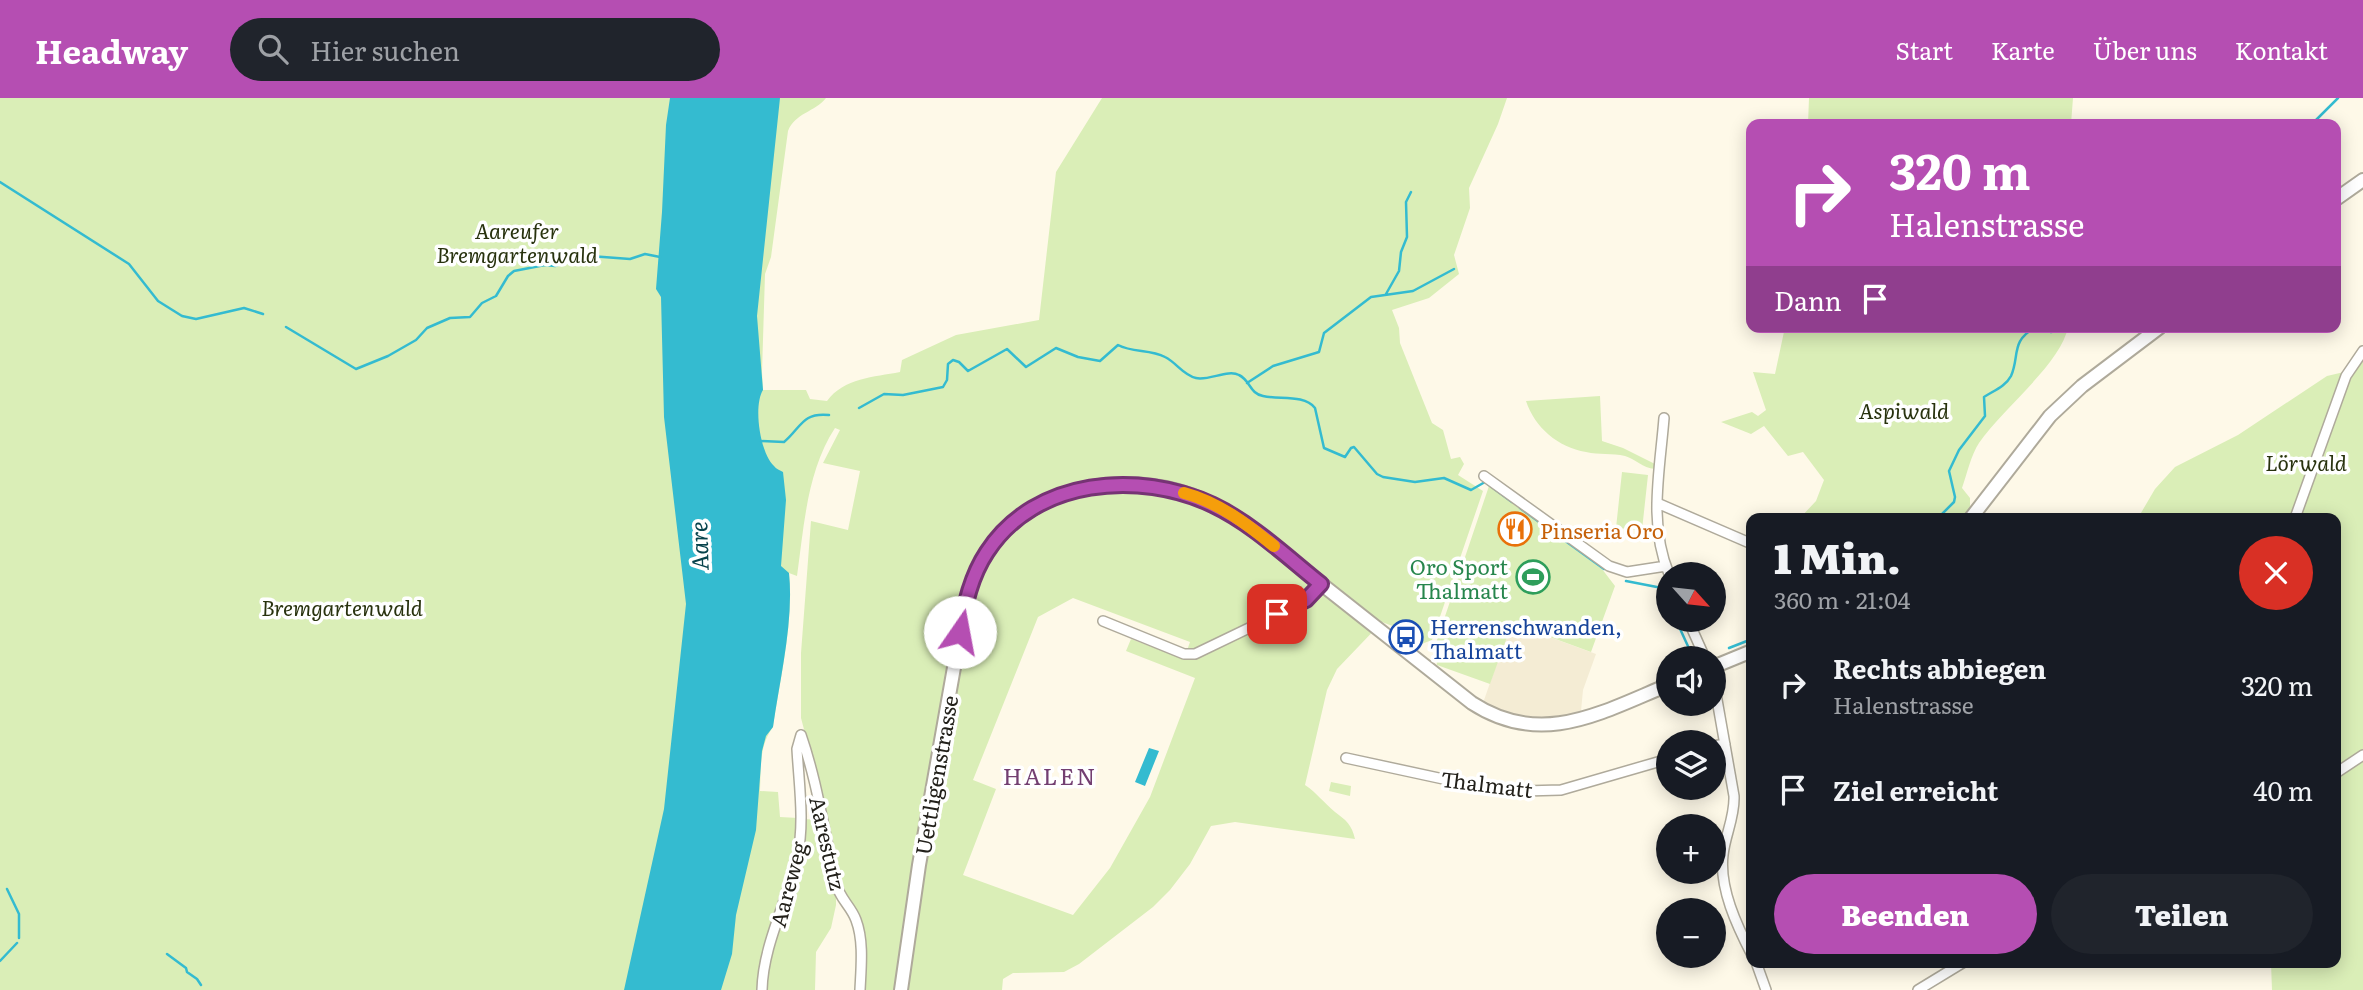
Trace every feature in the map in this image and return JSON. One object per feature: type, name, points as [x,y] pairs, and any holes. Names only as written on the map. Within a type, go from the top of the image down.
[{"type":"main road","points":[[2341,195],[2363,180]]},
{"type":"main road","points":[[1975,513],[2050,416],[2082,386],[2152,333]]},
{"type":"main road","name":"Uettligenstrasse","points":[[901,990],[921,852],[970,586],[978,567],[1003,532],[1037,505],[1057,496],[1085,488],[1112,485],[1162,487],[1190,495],[1239,519],[1472,703],[1510,722],[1542,726],[1568,722],[1656,690]]},
{"type":"main road","points":[[1726,662],[1746,653]]},
{"type":"street","points":[[2297,513],[2346,376],[2363,351]]},
{"type":"street","points":[[1664,418],[1657,503],[1658,541],[1665,562]]},
{"type":"street","points":[[1485,476],[1609,566],[1627,572],[1656,571]]},
{"type":"street","points":[[1657,503],[1746,541]]},
{"type":"street","points":[[1103,621],[1184,654],[1195,654],[1301,603],[1321,584]]},
{"type":"street","name":"Aareweg","points":[[762,990],[765,963],[800,841],[797,749],[801,736]]},
{"type":"street","name":"Aarestutz","points":[[801,736],[819,798],[836,884],[842,900],[857,922],[861,965],[860,990]]},
{"type":"street","points":[[1726,748],[1733,779],[1735,806],[1723,855],[1724,877],[1733,914],[1746,942]]},
{"type":"street","points":[[2341,770],[2363,755]]},
{"type":"street","name":"Thalmatt","points":[[1346,758],[1485,788],[1523,790],[1561,790],[1656,762]]},
{"type":"street","points":[[1758,968],[1766,990]]},
{"type":"street","points":[[1918,990],[1954,968]]},
{"type":"shaded area","points":[[1511,623],[1596,654],[1583,690],[1581,711],[1550,719],[1512,716],[1483,703]]},
{"type":"green space","points":[[0,98],[826,98],[795,120],[788,131],[771,257],[765,274],[762,372],[763,390],[806,390],[810,399],[827,401],[842,387],[851,383],[900,372],[902,360],[956,335],[1039,320],[1056,172],[1102,98],[1507,98],[1469,188],[1470,208],[1454,255],[1459,274],[1429,298],[1392,310],[1399,328],[1400,343],[1432,423],[1443,430],[1451,459],[1460,457],[1464,464],[1458,475],[1483,491],[1432,640],[1419,645],[1395,627],[1382,622],[1337,669],[1327,690],[1305,785],[1345,820],[1355,839],[1235,822],[1211,826],[1190,864],[1153,907],[1079,964],[1064,972],[1013,973],[1003,979],[1002,990],[863,990],[862,922],[840,887],[828,820],[801,718],[801,653],[811,521],[848,530],[860,471],[823,463],[840,430],[835,428],[818,462],[813,481],[797,576],[789,573],[790,610],[786,650],[773,727],[765,742],[762,758],[760,791],[778,792],[780,817],[798,818],[798,841],[760,990],[0,990]],"holes":[[[1073,598],[1190,642],[1184,659],[1131,639],[1126,651],[1195,678],[1150,797],[1110,868],[1073,915],[963,875],[996,789],[973,780],[1038,617]]]},
{"type":"green space","points":[[1809,98],[2073,98],[2071,119],[1808,119]]},
{"type":"green space","name":"Aspiwald","points":[[1784,333],[2066,333],[2043,371],[1976,448],[1962,488],[1970,498],[1968,513],[1805,513],[1816,501],[1824,480],[1803,452],[1788,456],[1764,426],[1751,434],[1721,422],[1752,412],[1758,416],[1766,410],[1753,372],[1775,374]]},
{"type":"green space","name":"Lörwald","points":[[2363,355],[2363,990],[2272,990],[2271,968],[2341,968],[2341,513],[2141,513],[2155,489],[2175,467],[2238,435],[2327,376],[2344,372]]},
{"type":"green space","points":[[1600,396],[1602,441],[1655,464],[1655,469],[1625,456],[1591,453],[1566,446],[1542,428],[1526,401]]},
{"type":"green space","points":[[1622,472],[1648,475],[1642,530],[1616,528]]},
{"type":"green space","name":"Oro Sport Thalmatt","points":[[1489,486],[1602,569],[1615,586],[1591,652],[1512,623],[1490,684],[1437,665],[1435,646]]},
{"type":"green space","points":[[1331,782],[1351,786],[1350,796],[1329,791]]},
{"type":"green space","points":[[802,819],[821,820],[836,895],[831,928],[816,952],[815,990],[764,990],[764,980]]},
{"type":"water","name":"Aare","points":[[670,98],[780,98],[757,316],[763,390],[758,418],[769,460],[783,472],[786,500],[781,566],[789,573],[790,610],[773,727],[766,736],[762,751],[756,830],[736,915],[732,954],[721,990],[624,990],[664,809],[686,604],[664,417],[661,297],[656,289]]},
{"type":"water","points":[[1149,748],[1159,751],[1145,786],[1135,782]]},
{"type":"waterway","points":[[2317,119],[2338,98]]},
{"type":"waterway","points":[[0,182],[129,264],[158,301],[182,316],[196,319],[244,308],[263,314]]},
{"type":"waterway","points":[[1386,294],[1399,271],[1401,252],[1407,237],[1406,202],[1411,192]]},
{"type":"waterway","points":[[286,327],[356,369],[388,356],[416,340],[427,328],[450,318],[470,317],[482,303],[496,296],[514,271],[545,265],[555,266],[567,261],[577,263],[590,256],[630,259],[645,254],[660,257]]},
{"type":"waterway","points":[[1247,383],[1273,366],[1319,352],[1324,333],[1371,297],[1413,291],[1454,269]]},
{"type":"waterway","points":[[1943,513],[1954,502],[1955,497],[1949,471],[1959,450],[1985,416],[1984,397],[2009,380],[2019,343],[2027,333]]},
{"type":"waterway","points":[[859,408],[884,394],[903,395],[943,387],[947,380],[948,364],[953,360],[968,371],[1007,349],[1026,367],[1056,348],[1078,357],[1100,361],[1118,345],[1159,355],[1196,378],[1235,374],[1243,377],[1259,395],[1304,401],[1315,408],[1324,448],[1345,457],[1354,447],[1377,474],[1383,477],[1415,482],[1444,478],[1471,490],[1485,482],[1512,502]]},
{"type":"waterway","points":[[761,441],[784,442],[807,419],[829,415]]},
{"type":"waterway","points":[[1520,508],[1604,569]]},
{"type":"waterway","points":[[1626,581],[1656,587]]},
{"type":"waterway","points":[[1681,632],[1688,646]]},
{"type":"waterway","points":[[1729,648],[1746,641]]},
{"type":"waterway","points":[[7,889],[19,914],[19,938]]},
{"type":"waterway","points":[[0,961],[17,943]]},
{"type":"waterway","points":[[167,954],[186,968],[201,985]]},
{"type":"slow traffic","points":[[1184,493],[1239,519],[1274,546]]},
{"type":"place","name":"Pinseria Oro","points":[[1515,529]]},
{"type":"place","name":"Oro Sport Thalmatt","points":[[1533,577]]},
{"type":"place","name":"Herrenschwanden, Thalmatt","points":[[1406,637]]},
{"type":"district","name":"HALEN","points":[[1050,775]]},
{"type":"route","points":[[960,632],[970,586],[978,567],[1003,532],[1037,505],[1057,496],[1085,488],[1112,485],[1162,487],[1215,506],[1239,519],[1321,584],[1306,600],[1277,614]]},
{"type":"park label","name":"Aareufer Bremgartenwald","points":[[517,241]]},
{"type":"park label","name":"Bremgartenwald","points":[[342,606]]}]
